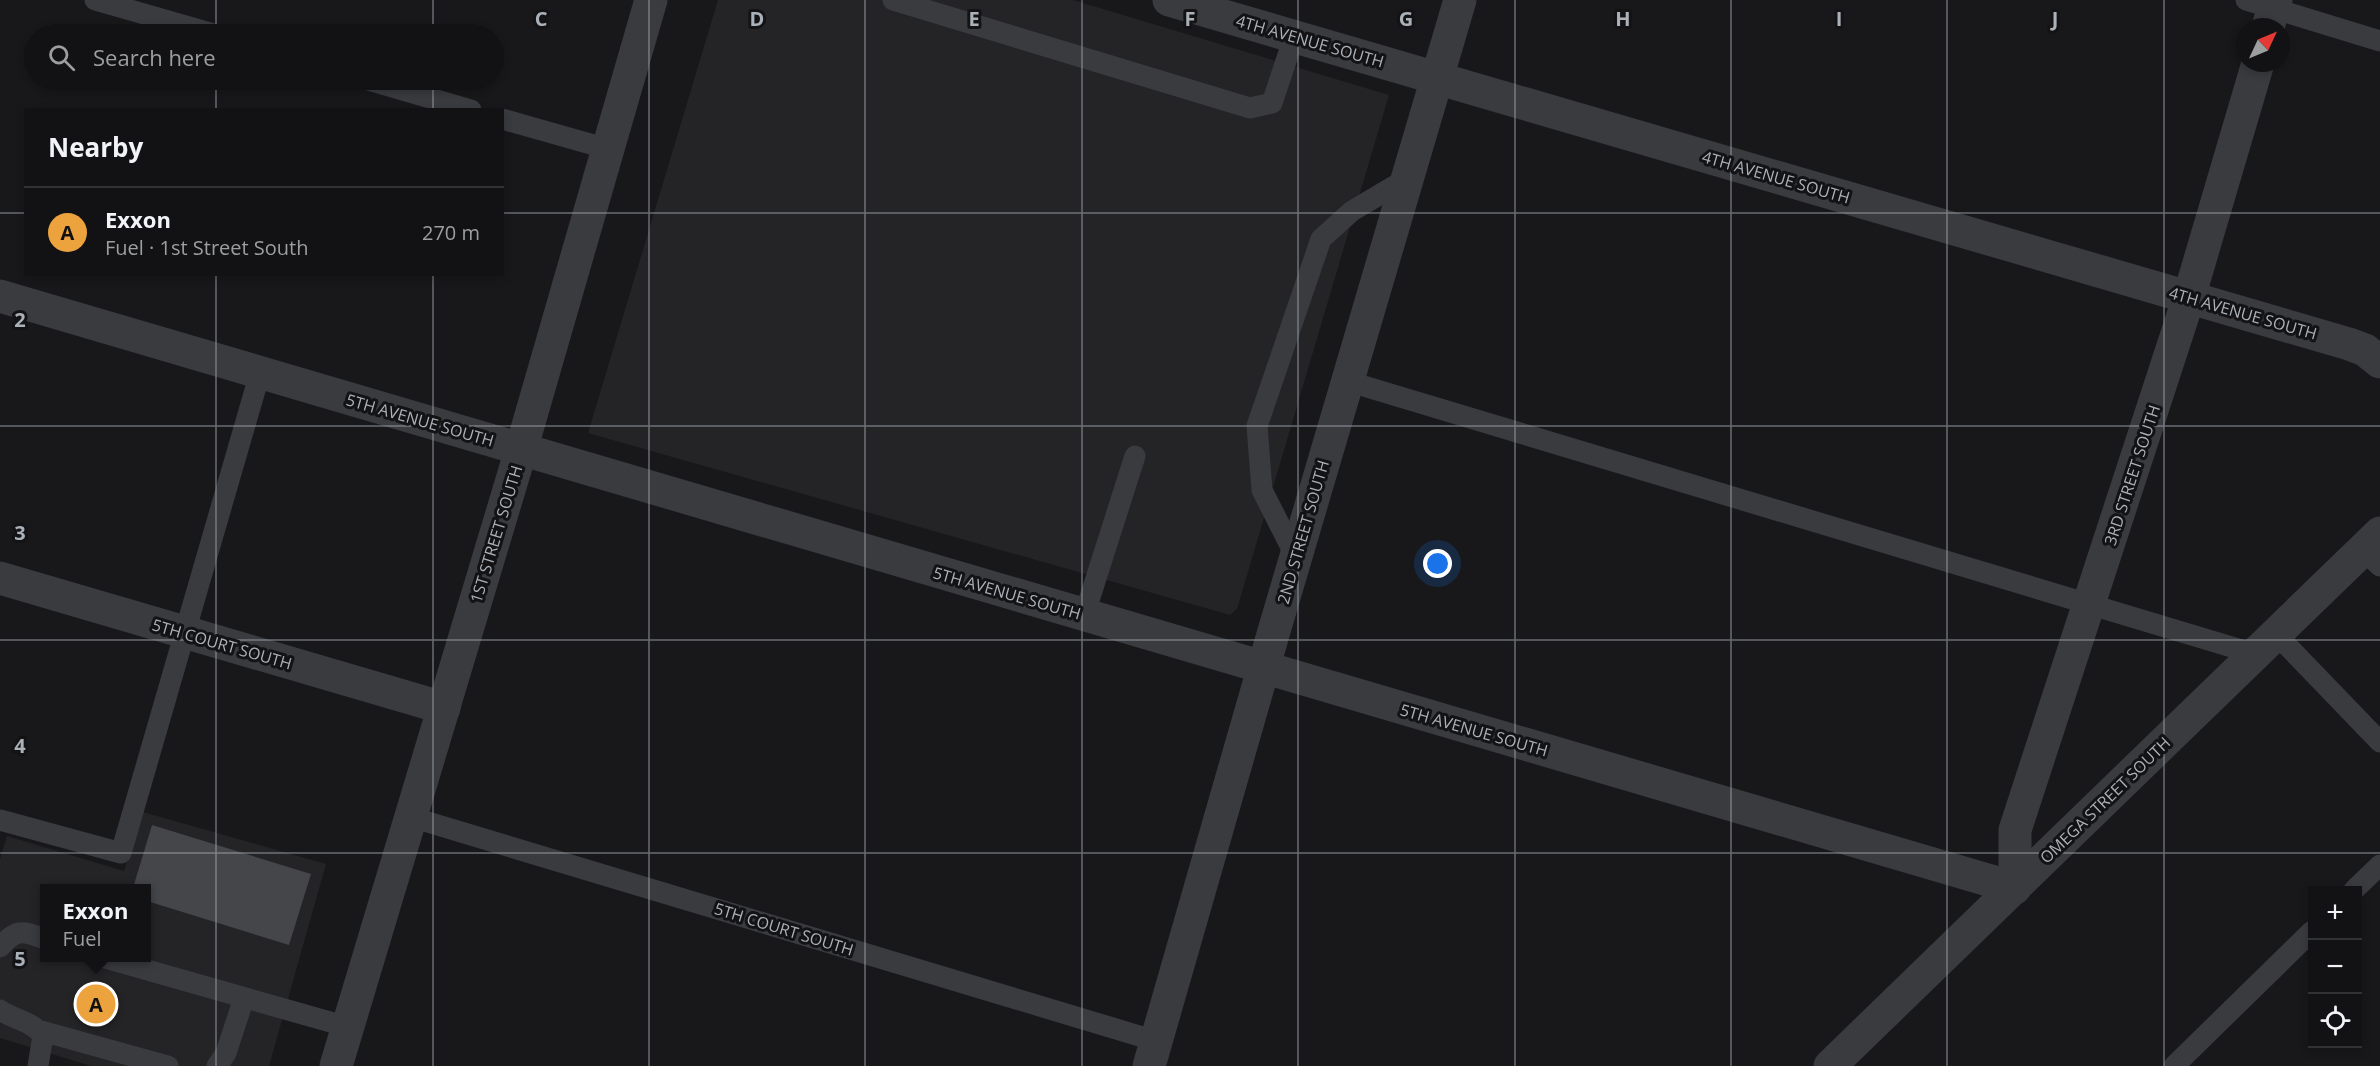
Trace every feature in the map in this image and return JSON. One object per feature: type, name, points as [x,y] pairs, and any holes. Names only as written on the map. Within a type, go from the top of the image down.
[{"type":"street","name":"1ST STREET SOUTH","points":[[336,1066],[521,450],[651,0]]},
{"type":"street","name":"4TH AVENUE SOUTH","points":[[1169,0],[2349,344],[2365,350],[2380,362]]},
{"type":"street","name":"2ND STREET SOUTH","points":[[1152,1053],[1460,0]]},
{"type":"street","name":"3RD STREET SOUTH","points":[[2015,888],[2015,830],[2189,297],[2255,72]]},
{"type":"street","name":"5TH AVENUE SOUTH","points":[[0,296],[2015,888]]},
{"type":"street","name":"OMEGA STREET SOUTH","points":[[1830,1066],[2266,644],[2374,549]]},
{"type":"street","name":"5TH COURT SOUTH","points":[[0,578],[444,708]]},
{"type":"lane","points":[[95,0],[179,24]]},
{"type":"lane","points":[[893,0],[1250,108],[1272,103],[1294,37]]},
{"type":"lane","points":[[2266,9],[2380,40]]},
{"type":"lane","points":[[402,90],[464,108]]},
{"type":"lane","points":[[504,119],[608,149]]},
{"type":"lane","points":[[1296,557],[1262,490],[1257,426],[1321,239],[1352,210],[1407,179]]},
{"type":"lane","points":[[0,820],[121,853],[260,373]]},
{"type":"lane","points":[[1347,381],[2090,605],[2266,644],[2380,742]]},
{"type":"lane","points":[[1084,616],[1135,456]]},
{"type":"lane","name":"5TH COURT SOUTH","points":[[411,817],[1152,1053]]},
{"type":"lane","points":[[2359,886],[2380,865]]},
{"type":"lane","points":[[0,947],[10,935],[22,932],[40,937]]},
{"type":"lane","points":[[2175,1066],[2308,936]]},
{"type":"lane","points":[[122,962],[348,1027]]},
{"type":"lane","points":[[217,1066],[226,1053],[244,998]]},
{"type":"lane","points":[[0,1010],[28,1023],[43,1036],[38,1066]]},
{"type":"lane","points":[[38,1030],[168,1066]]},
{"type":"shaded area","points":[[718,0],[1073,0],[1389,95],[1237,609],[1230,615],[588,433]]},
{"type":"shaded area","points":[[143,812],[326,864],[269,1066],[91,1066],[0,1038],[0,859],[7,836],[124,871]]},
{"type":"building","points":[[152,825],[311,874],[289,945],[151,902],[151,884],[134,884]]},
{"type":"place","name":"Exxon","points":[[96,1004]]}]
